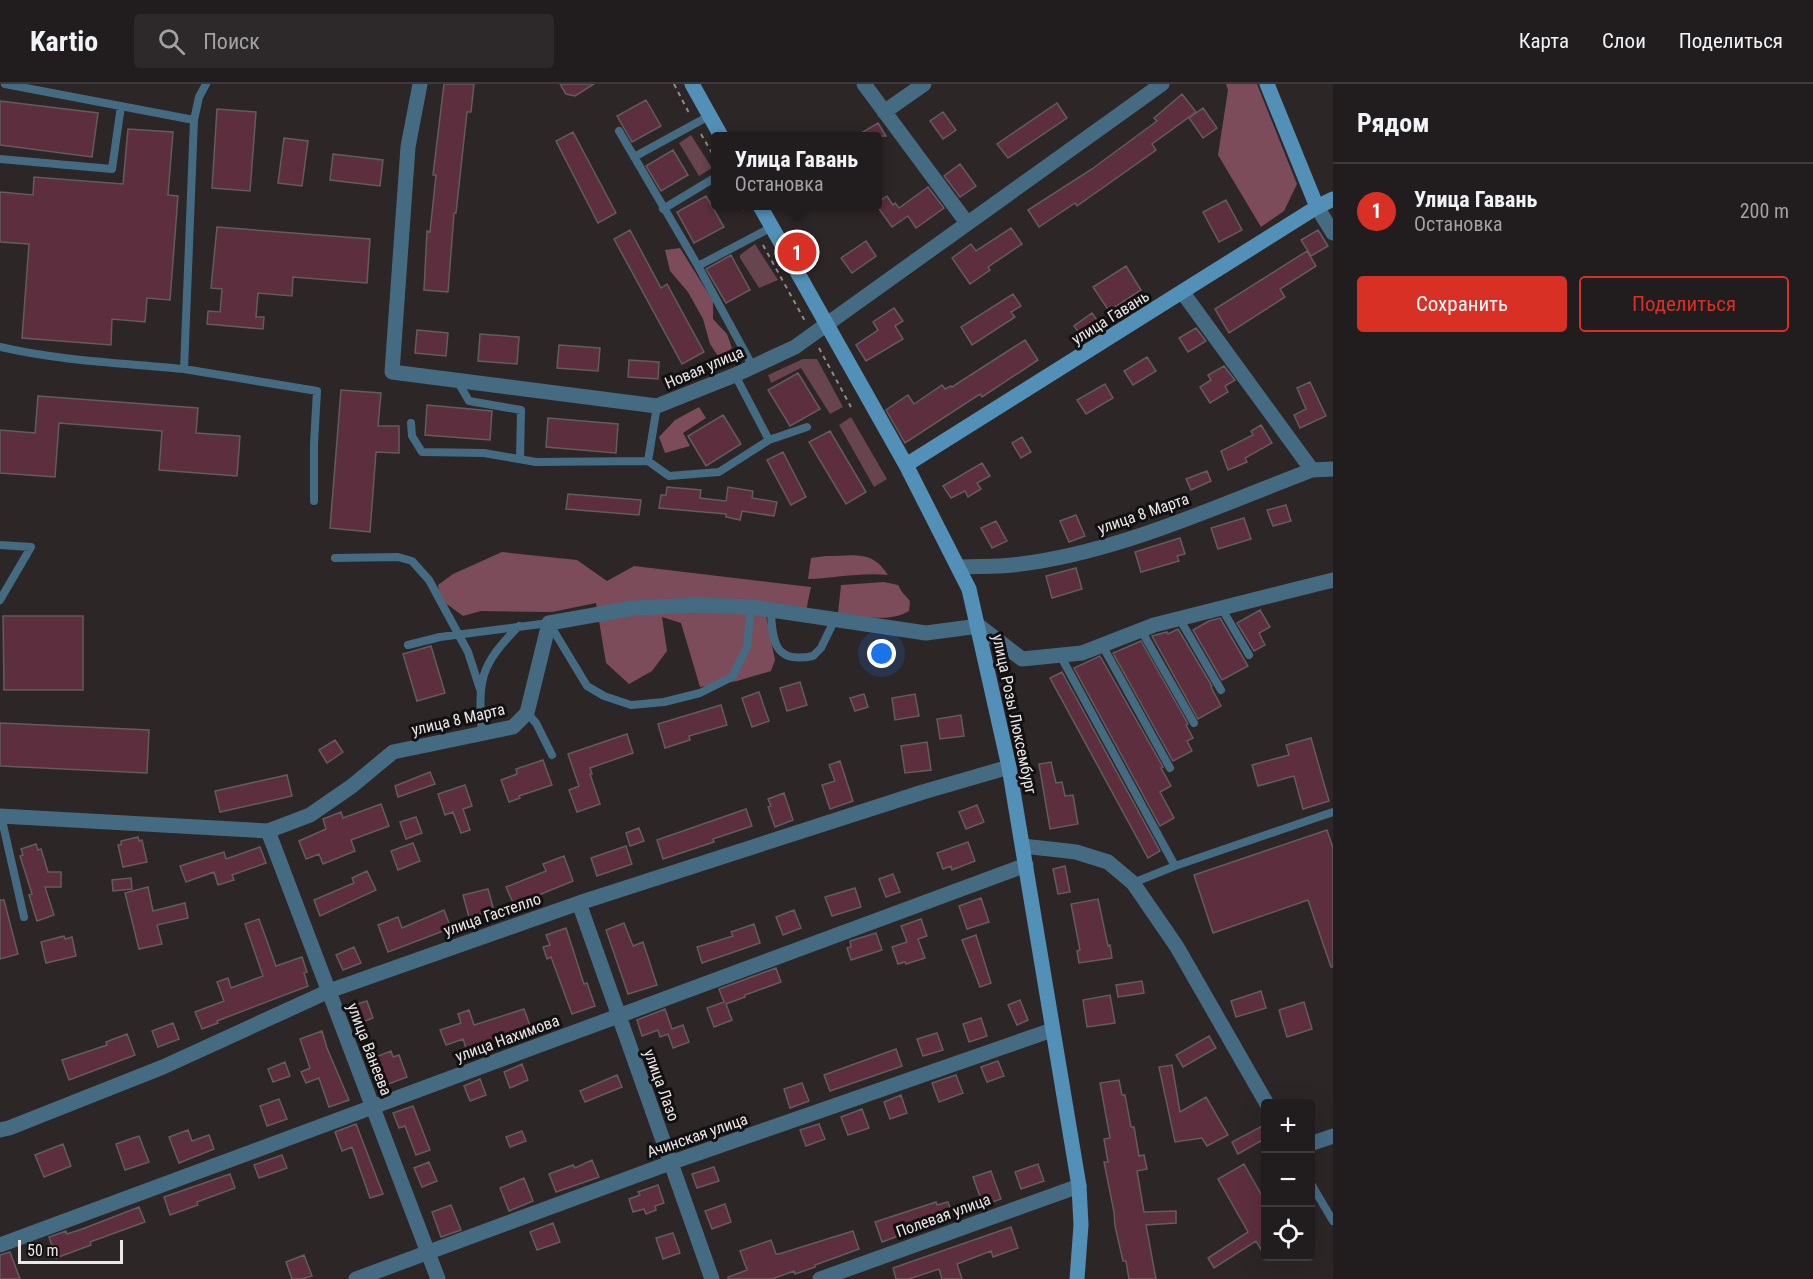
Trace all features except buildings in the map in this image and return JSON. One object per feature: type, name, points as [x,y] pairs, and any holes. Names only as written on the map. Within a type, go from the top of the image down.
[{"type":"street","name":"Новая улица","points":[[420,84],[408,147],[392,372],[657,406],[735,375],[795,347],[1162,84]]},
{"type":"street","points":[[692,84],[719,132]]},
{"type":"street","points":[[864,84],[968,223]]},
{"type":"street","points":[[884,112],[924,84]]},
{"type":"street","points":[[1267,84],[1317,207],[1333,233]]},
{"type":"street","name":"улица Гавань","points":[[906,465],[1333,198]]},
{"type":"street","name":"улица Розы Люксембург","points":[[762,210],[906,465],[969,590],[1010,767],[1079,1186],[1081,1225],[1077,1279]]},
{"type":"street","points":[[1183,293],[1312,470]]},
{"type":"street","name":"улица 8 Марта","points":[[958,567],[1013,566],[1088,551],[1167,525],[1312,470],[1333,469]]},
{"type":"street","points":[[549,623],[634,608],[699,605],[751,608],[926,633],[979,626],[1022,659],[1082,653],[1179,618],[1333,580]]},
{"type":"street","name":"улица 8 Марта","points":[[1,816],[268,831],[310,815],[352,786],[393,752],[513,727],[527,713],[549,623]]},
{"type":"street","name":"улица Гастелло","points":[[0,1130],[163,1067],[329,991],[579,903],[912,796],[1010,767]]},
{"type":"street","name":"улица Ванеева","points":[[268,831],[438,1279]]},
{"type":"street","points":[[1023,846],[1076,852],[1108,862],[1133,883],[1177,947],[1264,1099]]},
{"type":"street","name":"улица Нахимова","points":[[0,1245],[1026,865]]},
{"type":"street","name":"улица Лазо","points":[[579,903],[712,1279]]},
{"type":"street","name":"Ачинская улица","points":[[356,1279],[670,1163],[1052,1030]]},
{"type":"street","points":[[1315,1143],[1333,1136]]},
{"type":"street","name":"Полевая улица","points":[[820,1279],[1079,1186]]},
{"type":"lane","points":[[5,84],[194,120]]},
{"type":"lane","points":[[184,369],[194,120],[199,97],[206,84]]},
{"type":"lane","points":[[0,159],[111,169],[121,106]]},
{"type":"lane","points":[[634,158],[710,116]]},
{"type":"lane","points":[[619,131],[698,266],[753,367]]},
{"type":"lane","points":[[663,209],[711,180]]},
{"type":"lane","points":[[698,266],[772,227]]},
{"type":"lane","points":[[0,347],[89,360],[184,369],[317,391],[314,501]]},
{"type":"lane","points":[[735,375],[769,440]]},
{"type":"lane","points":[[457,380],[469,401],[520,410],[520,459]]},
{"type":"lane","points":[[648,461],[657,406]]},
{"type":"lane","points":[[411,423],[412,436],[422,452],[483,453],[536,462],[648,461],[669,476],[719,472],[769,440],[807,428]]},
{"type":"lane","points":[[0,545],[31,547],[0,600]]},
{"type":"lane","points":[[335,558],[398,557],[412,561],[429,580],[468,652],[480,689],[482,735]]},
{"type":"lane","points":[[408,645],[459,634],[549,623],[587,686],[604,696],[631,705],[664,702],[700,693],[732,677],[747,647],[751,608]]},
{"type":"lane","points":[[1222,609],[1249,655]]},
{"type":"lane","points":[[771,610],[774,644],[782,654],[792,657],[813,656],[821,648],[835,620]]},
{"type":"lane","points":[[1179,618],[1221,690]]},
{"type":"lane","points":[[480,689],[486,668],[499,647],[519,626]]},
{"type":"lane","points":[[1141,630],[1194,723]]},
{"type":"lane","points":[[1102,645],[1170,768]]},
{"type":"lane","points":[[1060,655],[1175,866]]},
{"type":"lane","points":[[527,713],[537,723],[552,755]]},
{"type":"lane","points":[[1133,883],[1175,866],[1333,812]]},
{"type":"lane","points":[[1,816],[24,917]]},
{"type":"lane","points":[[1315,1189],[1333,1221]]},
{"type":"path","points":[[744,210],[851,407]]},
{"type":"shaded area","points":[[1226,84],[1257,84],[1297,184],[1284,211],[1261,227],[1218,155],[1228,90]]},
{"type":"shaded area","points":[[691,135],[711,169],[699,176],[679,143]]},
{"type":"shaded area","points":[[755,244],[778,280],[759,288],[740,258],[740,255]]},
{"type":"shaded area","points":[[680,248],[713,301],[713,319],[727,334],[732,348],[720,359],[710,344],[703,319],[688,292],[670,271],[665,250]]},
{"type":"shaded area","points":[[803,359],[817,359],[843,407],[830,414],[801,368],[771,383],[768,375]]},
{"type":"shaded area","points":[[699,407],[706,418],[683,433],[690,446],[665,453],[659,437],[675,420]]},
{"type":"shaded area","points":[[851,417],[887,479],[874,487],[839,425]]},
{"type":"shaded area","points":[[502,552],[577,560],[607,581],[634,566],[811,587],[806,611],[764,606],[775,660],[771,671],[737,681],[700,687],[681,623],[662,617],[667,651],[652,671],[629,684],[606,663],[596,603],[552,612],[481,611],[463,616],[440,599],[438,585],[453,574]]},
{"type":"shaded area","points":[[853,555],[868,558],[875,561],[888,575],[808,579],[811,558]]},
{"type":"shaded area","points":[[884,582],[898,585],[910,601],[909,611],[884,618],[838,613],[841,585]]},
{"type":"place","name":"Улица Гавань","points":[[797,252]]}]
